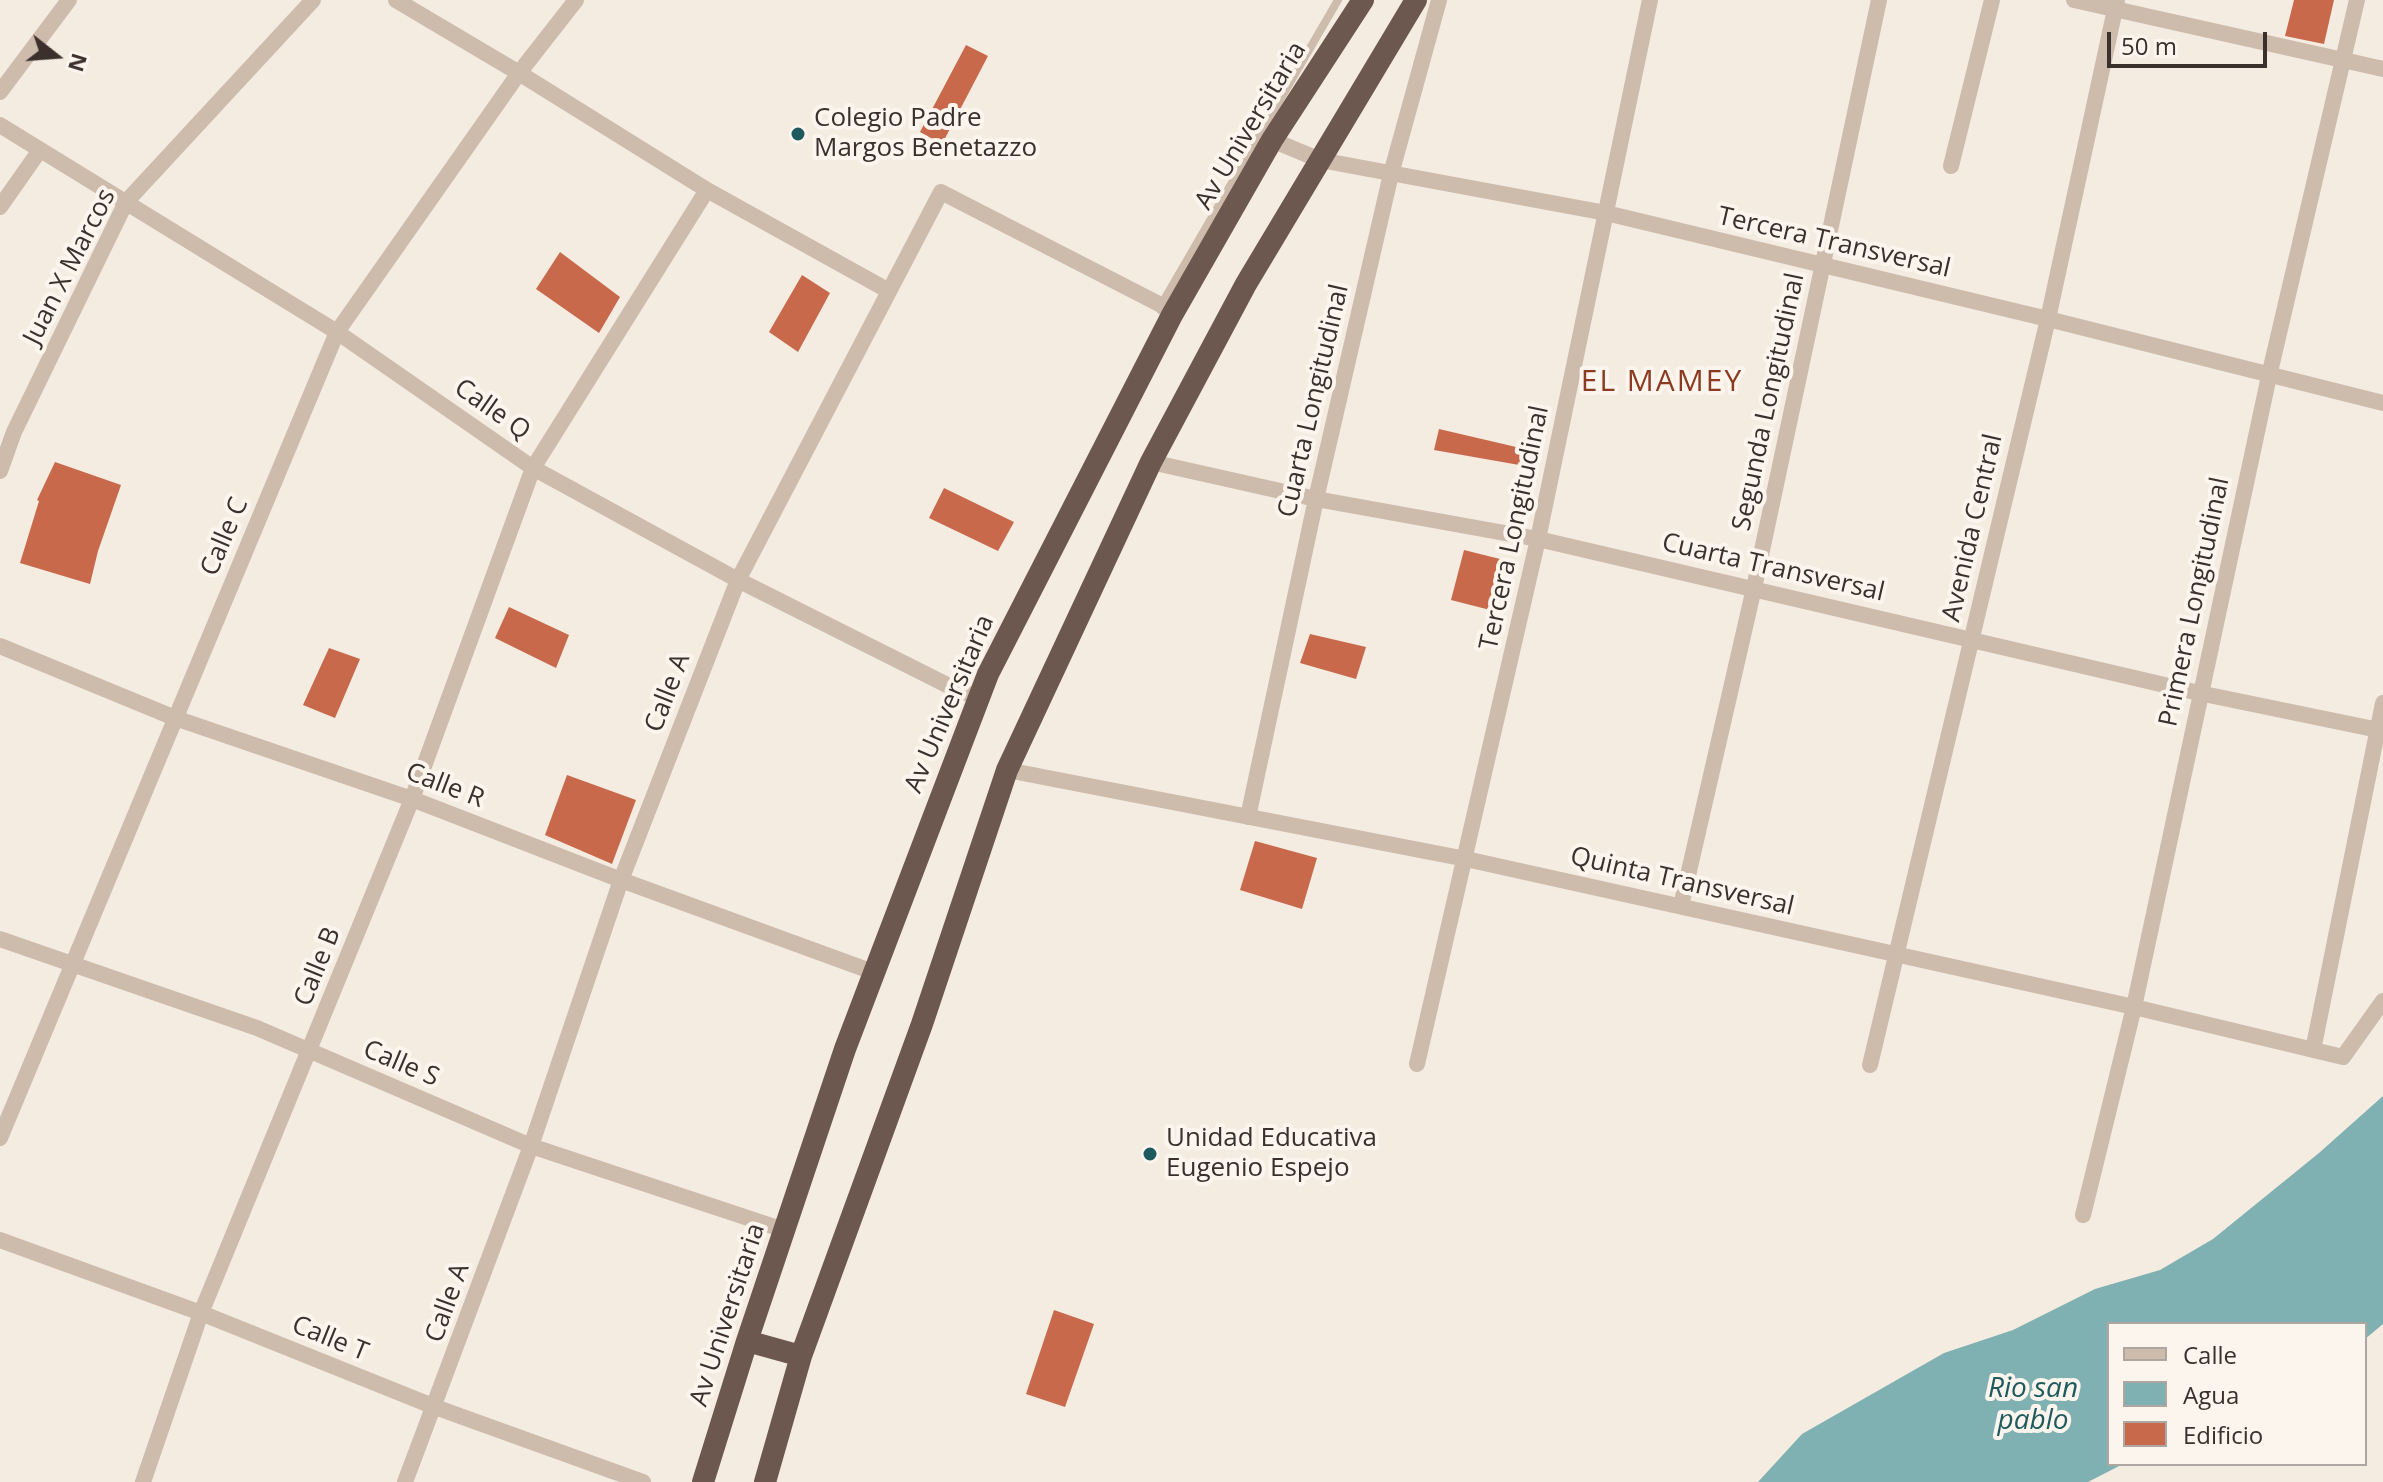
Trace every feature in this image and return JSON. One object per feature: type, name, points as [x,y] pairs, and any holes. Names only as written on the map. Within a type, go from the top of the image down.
[{"type":"highway","name":"Av Universitaria","points":[[703,1482],[784,1230],[873,972],[988,674],[1166,310],[1363,0]]},
{"type":"highway","points":[[765,1482],[801,1356],[922,1024],[1007,770],[1151,462],[1246,284],[1416,0]]},
{"type":"highway","points":[[747,1341],[801,1356]]},
{"type":"street","points":[[0,92],[69,0]]},
{"type":"street","name":"Juan X Marcos","points":[[0,471],[7,428],[126,202],[313,0]]},
{"type":"street","points":[[396,0],[707,190],[889,291]]},
{"type":"street","name":"Calle C","points":[[0,1138],[337,332],[519,73],[576,0]]},
{"type":"street","name":"Cuarta Longitudinal","points":[[1248,817],[1316,499],[1391,174],[1439,0]]},
{"type":"street","name":"Tercera Longitudinal","points":[[1417,1064],[1538,539],[1650,0]]},
{"type":"street","name":"Segunda Longitudinal","points":[[1681,906],[1754,588],[1879,0]]},
{"type":"street","points":[[1951,166],[1992,0]]},
{"type":"street","points":[[2074,0],[2116,5],[2383,69]]},
{"type":"street","name":"Primera Longitudinal","points":[[2083,1215],[2134,1007],[2269,376],[2357,0]]},
{"type":"street","name":"Avenida Central","points":[[1870,1065],[2048,319],[2116,5]]},
{"type":"street","name":"Calle Q","points":[[0,125],[337,332],[533,468],[738,580],[957,690],[978,697]]},
{"type":"street","name":"Tercera Transversal","points":[[1272,140],[1320,160],[1606,213],[2383,403]]},
{"type":"street","points":[[0,207],[40,150]]},
{"type":"street","name":"Calle B","points":[[143,1482],[201,1313],[412,799],[533,468],[707,190]]},
{"type":"street","name":"Calle A","points":[[405,1482],[531,1146],[621,880],[738,580],[941,192],[1166,310]]},
{"type":"street","name":"Cuarta Transversal","points":[[1151,462],[1316,499],[1538,539],[2199,693],[2381,731]]},
{"type":"street","name":"Calle R","points":[[0,646],[175,718],[412,799],[621,880],[873,972]]},
{"type":"street","points":[[2313,1050],[2381,731],[2383,703]]},
{"type":"street","name":"Quinta Transversal","points":[[1007,770],[1466,859],[2134,1007],[2343,1057],[2383,1001]]},
{"type":"street","name":"Calle S","points":[[0,939],[257,1028],[531,1146],[784,1230]]},
{"type":"street","name":"Calle T","points":[[0,1240],[201,1313],[435,1407],[643,1482]]},
{"type":"lane","points":[[1166,310],[1338,0]]},
{"type":"water","name":"Rio san pablo","points":[[2383,1096],[2383,1324],[2367,1337],[2367,1322],[2107,1322],[2107,1466],[2119,1466],[2088,1482],[1758,1482],[1802,1434],[1944,1353],[2013,1330],[2095,1289],[2160,1270],[2213,1239],[2319,1153]]},
{"type":"building","points":[[2294,0],[2334,0],[2324,44],[2285,36]]},
{"type":"building","points":[[966,45],[988,56],[942,144],[920,132]]},
{"type":"building","points":[[560,252],[620,297],[599,333],[536,289]]},
{"type":"building","points":[[802,275],[830,293],[798,352],[769,332]]},
{"type":"building","points":[[1439,429],[1529,450],[1525,466],[1434,450]]},
{"type":"building","points":[[55,462],[121,485],[90,584],[20,563],[37,500]]},
{"type":"building","points":[[944,488],[1014,522],[998,551],[929,518]]},
{"type":"building","points":[[1464,550],[1504,560],[1494,611],[1451,600]]},
{"type":"building","points":[[509,607],[569,635],[556,668],[495,638]]},
{"type":"building","points":[[1310,634],[1366,647],[1356,679],[1300,663]]},
{"type":"building","points":[[329,648],[360,659],[335,718],[303,705]]},
{"type":"building","points":[[567,775],[636,800],[612,864],[545,835]]},
{"type":"building","points":[[1255,841],[1317,858],[1302,909],[1240,890]]},
{"type":"building","points":[[1054,1310],[1094,1324],[1065,1407],[1026,1394]]},
{"type":"place","name":"Colegio Padre Margos Benetazzo","points":[[798,134]]},
{"type":"place","name":"Unidad Educativa Eugenio Espejo","points":[[1150,1154]]},
{"type":"district","name":"EL MAMEY","points":[[1662,382]]}]
